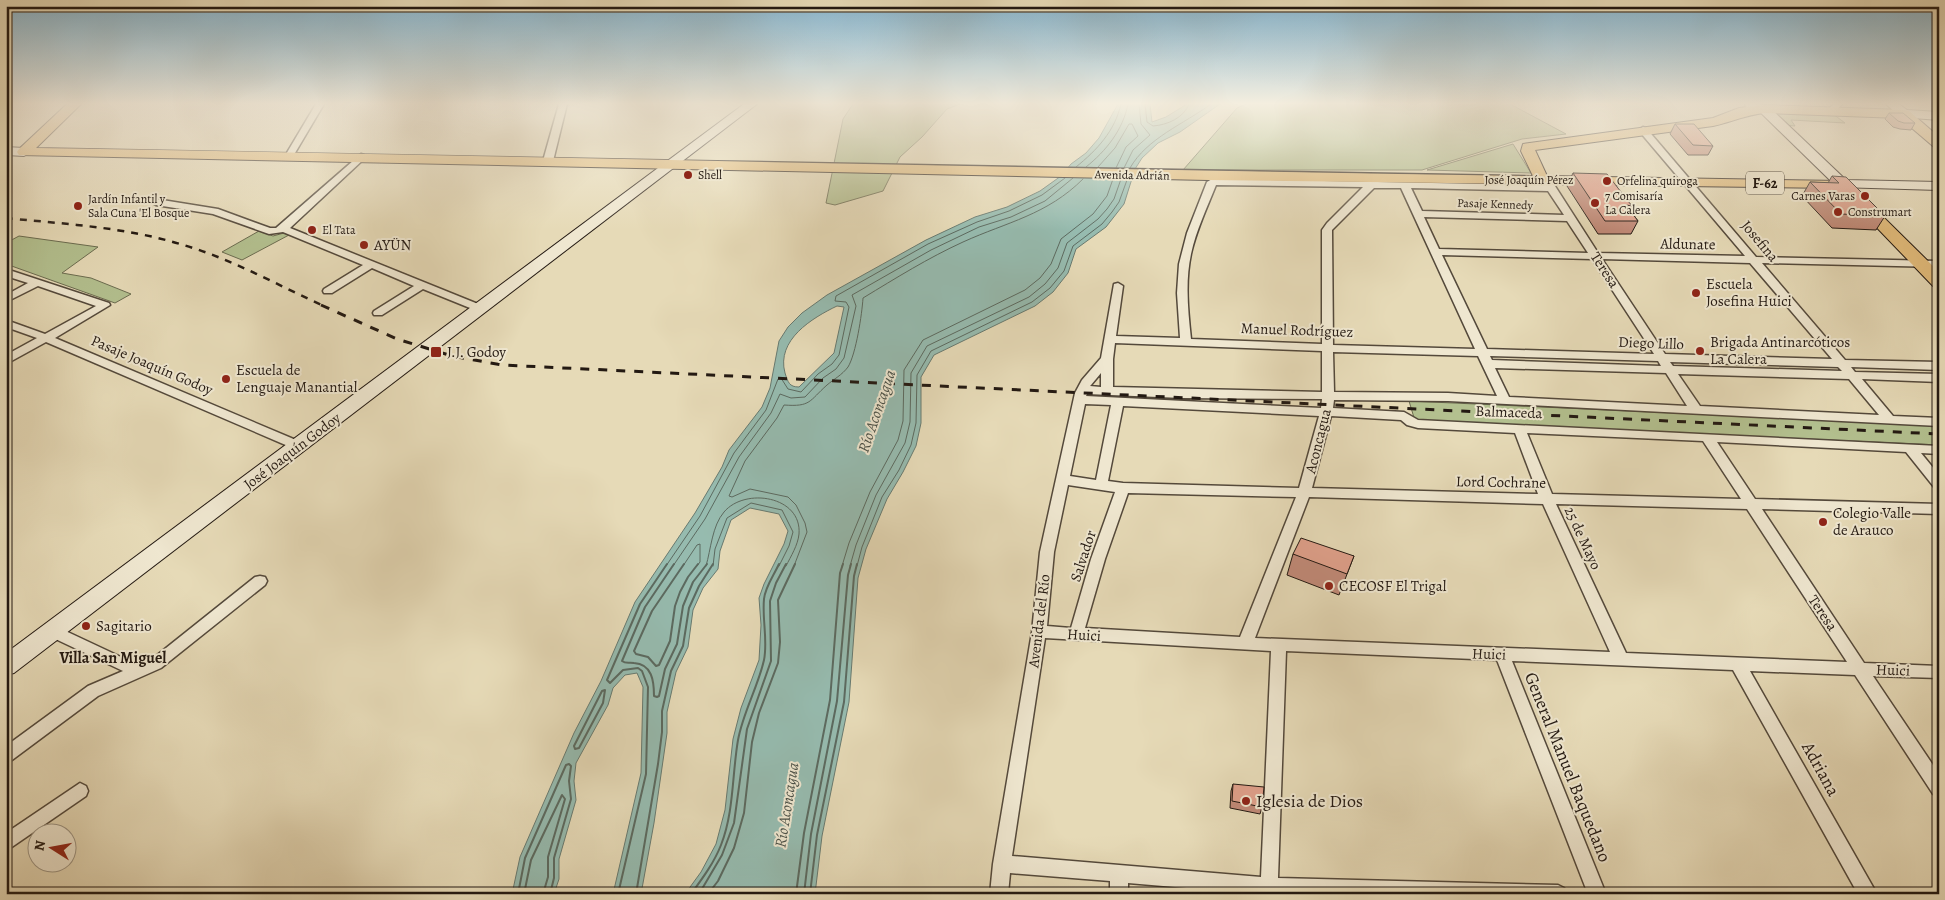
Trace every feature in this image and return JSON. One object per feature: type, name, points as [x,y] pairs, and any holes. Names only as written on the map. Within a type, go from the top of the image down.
[{"type":"main road","points":[[24,152],[30,146]]},
{"type":"main road","points":[[45,146],[50,150],[60,152]]},
{"type":"main road","name":"Teresa","points":[[1535,146],[1528,147],[1528,150],[1545,180]]},
{"type":"main road","points":[[694,147],[695,157],[710,165]]},
{"type":"main road","name":"Avenida Adrián","points":[[24,152],[548,161],[1210,179]]},
{"type":"main road","name":"José Joaquín Pérez","points":[[1210,179],[1571,180],[1842,184]]},
{"type":"main road","points":[[1842,184],[1939,282]]},
{"type":"street","points":[[288,156],[294,146]]},
{"type":"street","points":[[548,161],[552,146]]},
{"type":"street","name":"Josefina","points":[[1657,146],[1890,420]]},
{"type":"street","points":[[1800,146],[1842,184]]},
{"type":"street","name":"José Joaquín Godoy","points":[[6,666],[694,147]]},
{"type":"street","name":"Avenida Adrián","points":[[6,151],[24,152]]},
{"type":"street","points":[[156,202],[215,211],[272,232],[283,228],[361,157]]},
{"type":"street","points":[[1186,342],[1182,303],[1184,262],[1210,179]]},
{"type":"street","name":"José Joaquín Pérez","points":[[1210,179],[1370,186],[1545,180]]},
{"type":"street","name":"Teresa","points":[[1545,180],[1572,218],[1696,410]]},
{"type":"street","name":"José Joaquín Pérez","points":[[1842,184],[1939,186]]},
{"type":"street","name":"Aconcagua","points":[[1245,644],[1304,493],[1326,411],[1328,397],[1327,230],[1370,186]]},
{"type":"street","points":[[1405,186],[1505,402]]},
{"type":"street","name":"Pasaje Kennedy","points":[[1418,214],[1572,218]]},
{"type":"street","points":[[283,228],[479,308]]},
{"type":"street","name":"Aldunate","points":[[1436,252],[1939,264]]},
{"type":"street","points":[[328,291],[372,264]]},
{"type":"street","points":[[6,272],[105,305],[6,360]]},
{"type":"street","points":[[6,299],[37,282]]},
{"type":"street","points":[[378,313],[422,285]]},
{"type":"street","points":[[1107,391],[1107,359],[1118,286]]},
{"type":"street","name":"Pasaje Joaquín Godoy","points":[[6,323],[46,338],[299,446]]},
{"type":"street","name":"Manuel Rodríguez","points":[[1110,339],[1328,348],[1485,358]]},
{"type":"street","name":"Diego Lillo","points":[[1485,358],[1666,364],[1939,378]]},
{"type":"street","name":"Avenida del Río","points":[[999,894],[1002,864],[1039,632],[1047,552],[1082,395],[1086,383],[1107,359]]},
{"type":"street","name":"Diego Lillo","points":[[1666,364],[1842,363],[1939,366]]},
{"type":"street","name":"Balmaceda","points":[[1082,395],[1107,391],[1328,397],[1448,397],[1505,402],[1939,422]]},
{"type":"street","name":"Balmaceda","points":[[1082,395],[1118,402],[1404,416],[1411,422],[1418,424],[1939,450]]},
{"type":"street","points":[[1399,398],[1404,416]]},
{"type":"street","points":[[1101,486],[1118,402]]},
{"type":"street","name":"25 de Mayo","points":[[1519,428],[1547,499],[1621,659]]},
{"type":"street","name":"Teresa","points":[[1707,437],[1939,789]]},
{"type":"street","points":[[1910,449],[1939,484]]},
{"type":"street","name":"Lord Cochrane","points":[[1063,480],[1123,488],[1939,509]]},
{"type":"street","name":"Salvador","points":[[1076,635],[1098,559],[1123,488]]},
{"type":"street","points":[[6,755],[93,691],[156,664],[260,581]]},
{"type":"street","points":[[52,631],[139,672]]},
{"type":"street","name":"Huici","points":[[1039,632],[1279,646],[1939,672]]},
{"type":"street","points":[[1269,890],[1279,646]]},
{"type":"street","name":"General Manuel Baquedano","points":[[1502,654],[1597,894]]},
{"type":"street","name":"Adriana","points":[[1738,664],[1868,894]]},
{"type":"street","points":[[6,842],[80,791]]},
{"type":"street","points":[[1002,864],[1269,890],[1558,894]]},
{"type":"street","points":[[1119,874],[1119,894]]},
{"type":"green space","points":[[838,146],[912,146],[900,157],[883,191],[835,205],[826,203]]},
{"type":"green space","points":[[1204,146],[1499,146],[1422,170],[1183,170]]},
{"type":"green space","points":[[1506,146],[1514,146],[1531,173],[1427,170]]},
{"type":"green space","points":[[259,231],[273,236],[284,233],[289,235],[242,260],[222,252]]},
{"type":"green space","points":[[19,236],[98,247],[62,273],[91,278],[131,294],[115,303],[6,264],[6,259],[9,257],[6,256],[6,243]]},
{"type":"green space","points":[[1409,401],[1939,425],[1939,445],[1415,421]]},
{"type":"water","name":"Río Aconcagua","points":[[1092,146],[1155,146],[1142,158],[1135,169],[1124,204],[1106,227],[1076,249],[1068,273],[1053,292],[1035,306],[934,355],[921,377],[921,423],[916,446],[887,499],[866,549],[858,578],[849,702],[822,836],[815,894],[685,894],[701,872],[716,844],[725,810],[733,739],[741,708],[759,660],[761,625],[759,598],[788,531],[779,514],[750,508],[731,520],[720,551],[718,569],[703,588],[693,610],[688,647],[676,672],[667,712],[667,733],[654,823],[641,894],[613,894],[641,773],[643,687],[637,673],[625,675],[613,688],[608,705],[576,763],[574,781],[576,800],[559,859],[559,879],[554,894],[512,894],[520,857],[574,733],[601,681],[635,602],[695,513],[722,467],[729,450],[762,407],[770,388],[779,341],[788,327],[802,313],[827,295],[926,240],[975,217],[1007,207],[1040,191],[1061,176],[1071,164]],"holes":[[[837,306],[844,307],[834,353],[799,387],[791,385],[788,381],[784,361],[786,350],[791,340],[807,324]]]},
{"type":"building","points":[[1573,173],[1607,174],[1632,206],[1626,205],[1638,221],[1605,221]]},
{"type":"building","points":[[1832,176],[1846,177],[1885,216],[1841,214],[1810,182],[1839,183]]},
{"type":"building","points":[[1301,538],[1354,556],[1347,574],[1293,554]]},
{"type":"building","points":[[1233,784],[1264,787],[1262,807],[1232,801]]},
{"type":"railway","points":[[6,218],[72,224],[159,238],[199,250],[235,264],[324,306]]},
{"type":"railway","points":[[321,305],[397,339],[452,356],[502,365],[1939,434]]},
{"type":"place","name":"Shell","points":[[688,175]]},
{"type":"place","name":"Orfelina quiroga","points":[[1607,181]]},
{"type":"place","name":"Carnes Varas","points":[[1865,196]]},
{"type":"place","name":"7 Comisaría La Calera","points":[[1595,203]]},
{"type":"place","name":"Jardín Infantil y Sala Cuna 'El Bosque","points":[[78,206]]},
{"type":"place","name":"Construmart","points":[[1838,212]]},
{"type":"place","name":"El Tata","points":[[312,230]]},
{"type":"place","name":"AYÜN","points":[[364,245]]},
{"type":"place","name":"Escuela Josefina Huici","points":[[1696,293]]},
{"type":"place","name":"Brigada Antinarcóticos La Calera","points":[[1700,351]]},
{"type":"place","name":"J.J. Godoy","points":[[436,352]]},
{"type":"place","name":"Escuela de Lenguaje Manantial","points":[[226,379]]},
{"type":"place","name":"Colegio Valle de Arauco","points":[[1823,522]]},
{"type":"place","name":"CECOSF El Trigal","points":[[1329,586]]},
{"type":"place","name":"Sagitario","points":[[86,626]]},
{"type":"place","name":"Iglesia de Dios","points":[[1246,801]]},
{"type":"district","name":"Villa San Miguel","points":[[113,657]]}]
